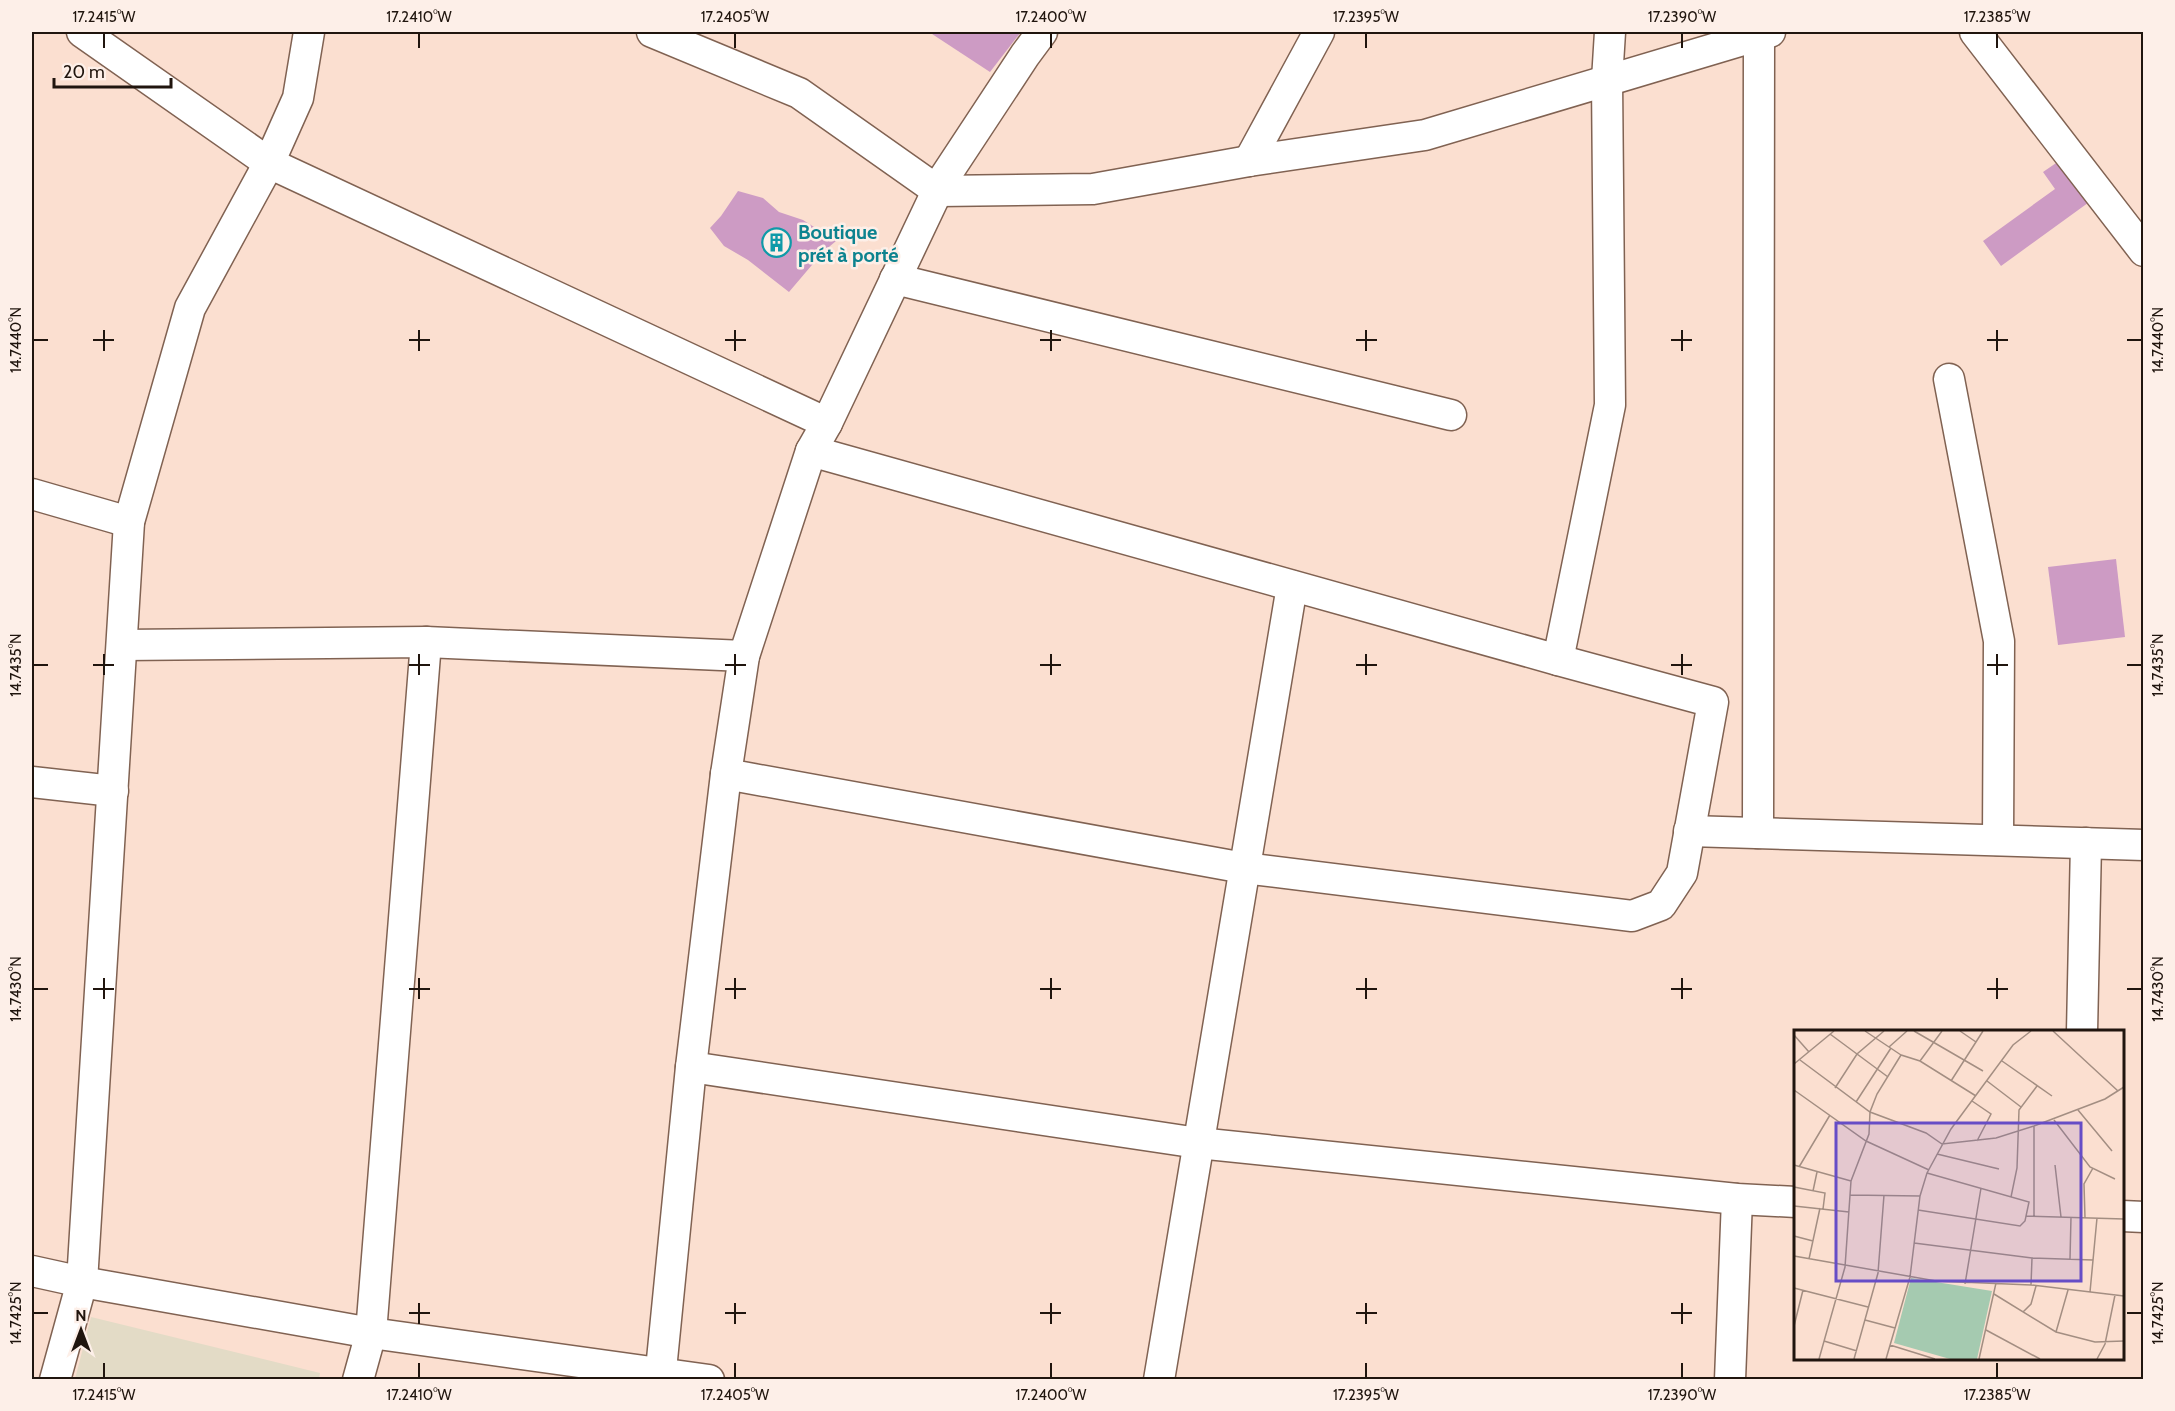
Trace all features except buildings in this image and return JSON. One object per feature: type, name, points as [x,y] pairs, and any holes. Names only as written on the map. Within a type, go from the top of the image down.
[{"type":"street","points":[[82,32],[269,163],[826,423]]},
{"type":"street","points":[[55,1380],[82,1282],[129,522],[190,308],[269,163],[298,98],[309,32]]},
{"type":"street","points":[[652,32],[799,93],[938,191],[1093,189],[1249,161],[1425,135],[1764,33],[1758,833]]},
{"type":"street","points":[[661,1376],[691,1067],[726,774],[744,656],[811,451],[948,171],[1042,32]]},
{"type":"street","points":[[1249,161],[1318,32]]},
{"type":"street","points":[[1558,660],[1610,405],[1606,80],[1610,32]]},
{"type":"street","points":[[1975,32],[2144,251]]},
{"type":"street","points":[[895,279],[1451,415]]},
{"type":"street","points":[[1949,379],[1999,641],[1998,840]]},
{"type":"street","points":[[726,774],[1244,868],[1632,916],[1661,905],[1682,873],[1713,702],[811,451]]},
{"type":"street","points":[[32,494],[129,522]]},
{"type":"street","points":[[1159,1380],[1292,585]]},
{"type":"street","points":[[122,645],[426,642],[744,656]]},
{"type":"street","points":[[358,1380],[371,1333],[426,642]]},
{"type":"street","points":[[32,782],[113,791]]},
{"type":"street","points":[[1689,831],[2144,845]]},
{"type":"street","points":[[2082,1030],[2086,843]]},
{"type":"street","points":[[691,1067],[1198,1143],[1737,1199],[1794,1202]]},
{"type":"street","points":[[1730,1380],[1737,1199]]},
{"type":"street","points":[[2124,1216],[2144,1217]]},
{"type":"street","points":[[32,1271],[82,1282],[371,1333],[661,1376],[709,1380]]},
{"type":"shaded area","points":[[91,1317],[320,1373],[319,1379],[75,1379]]},
{"type":"place","name":"Boutique prét à porté","points":[[777,243]]}]
